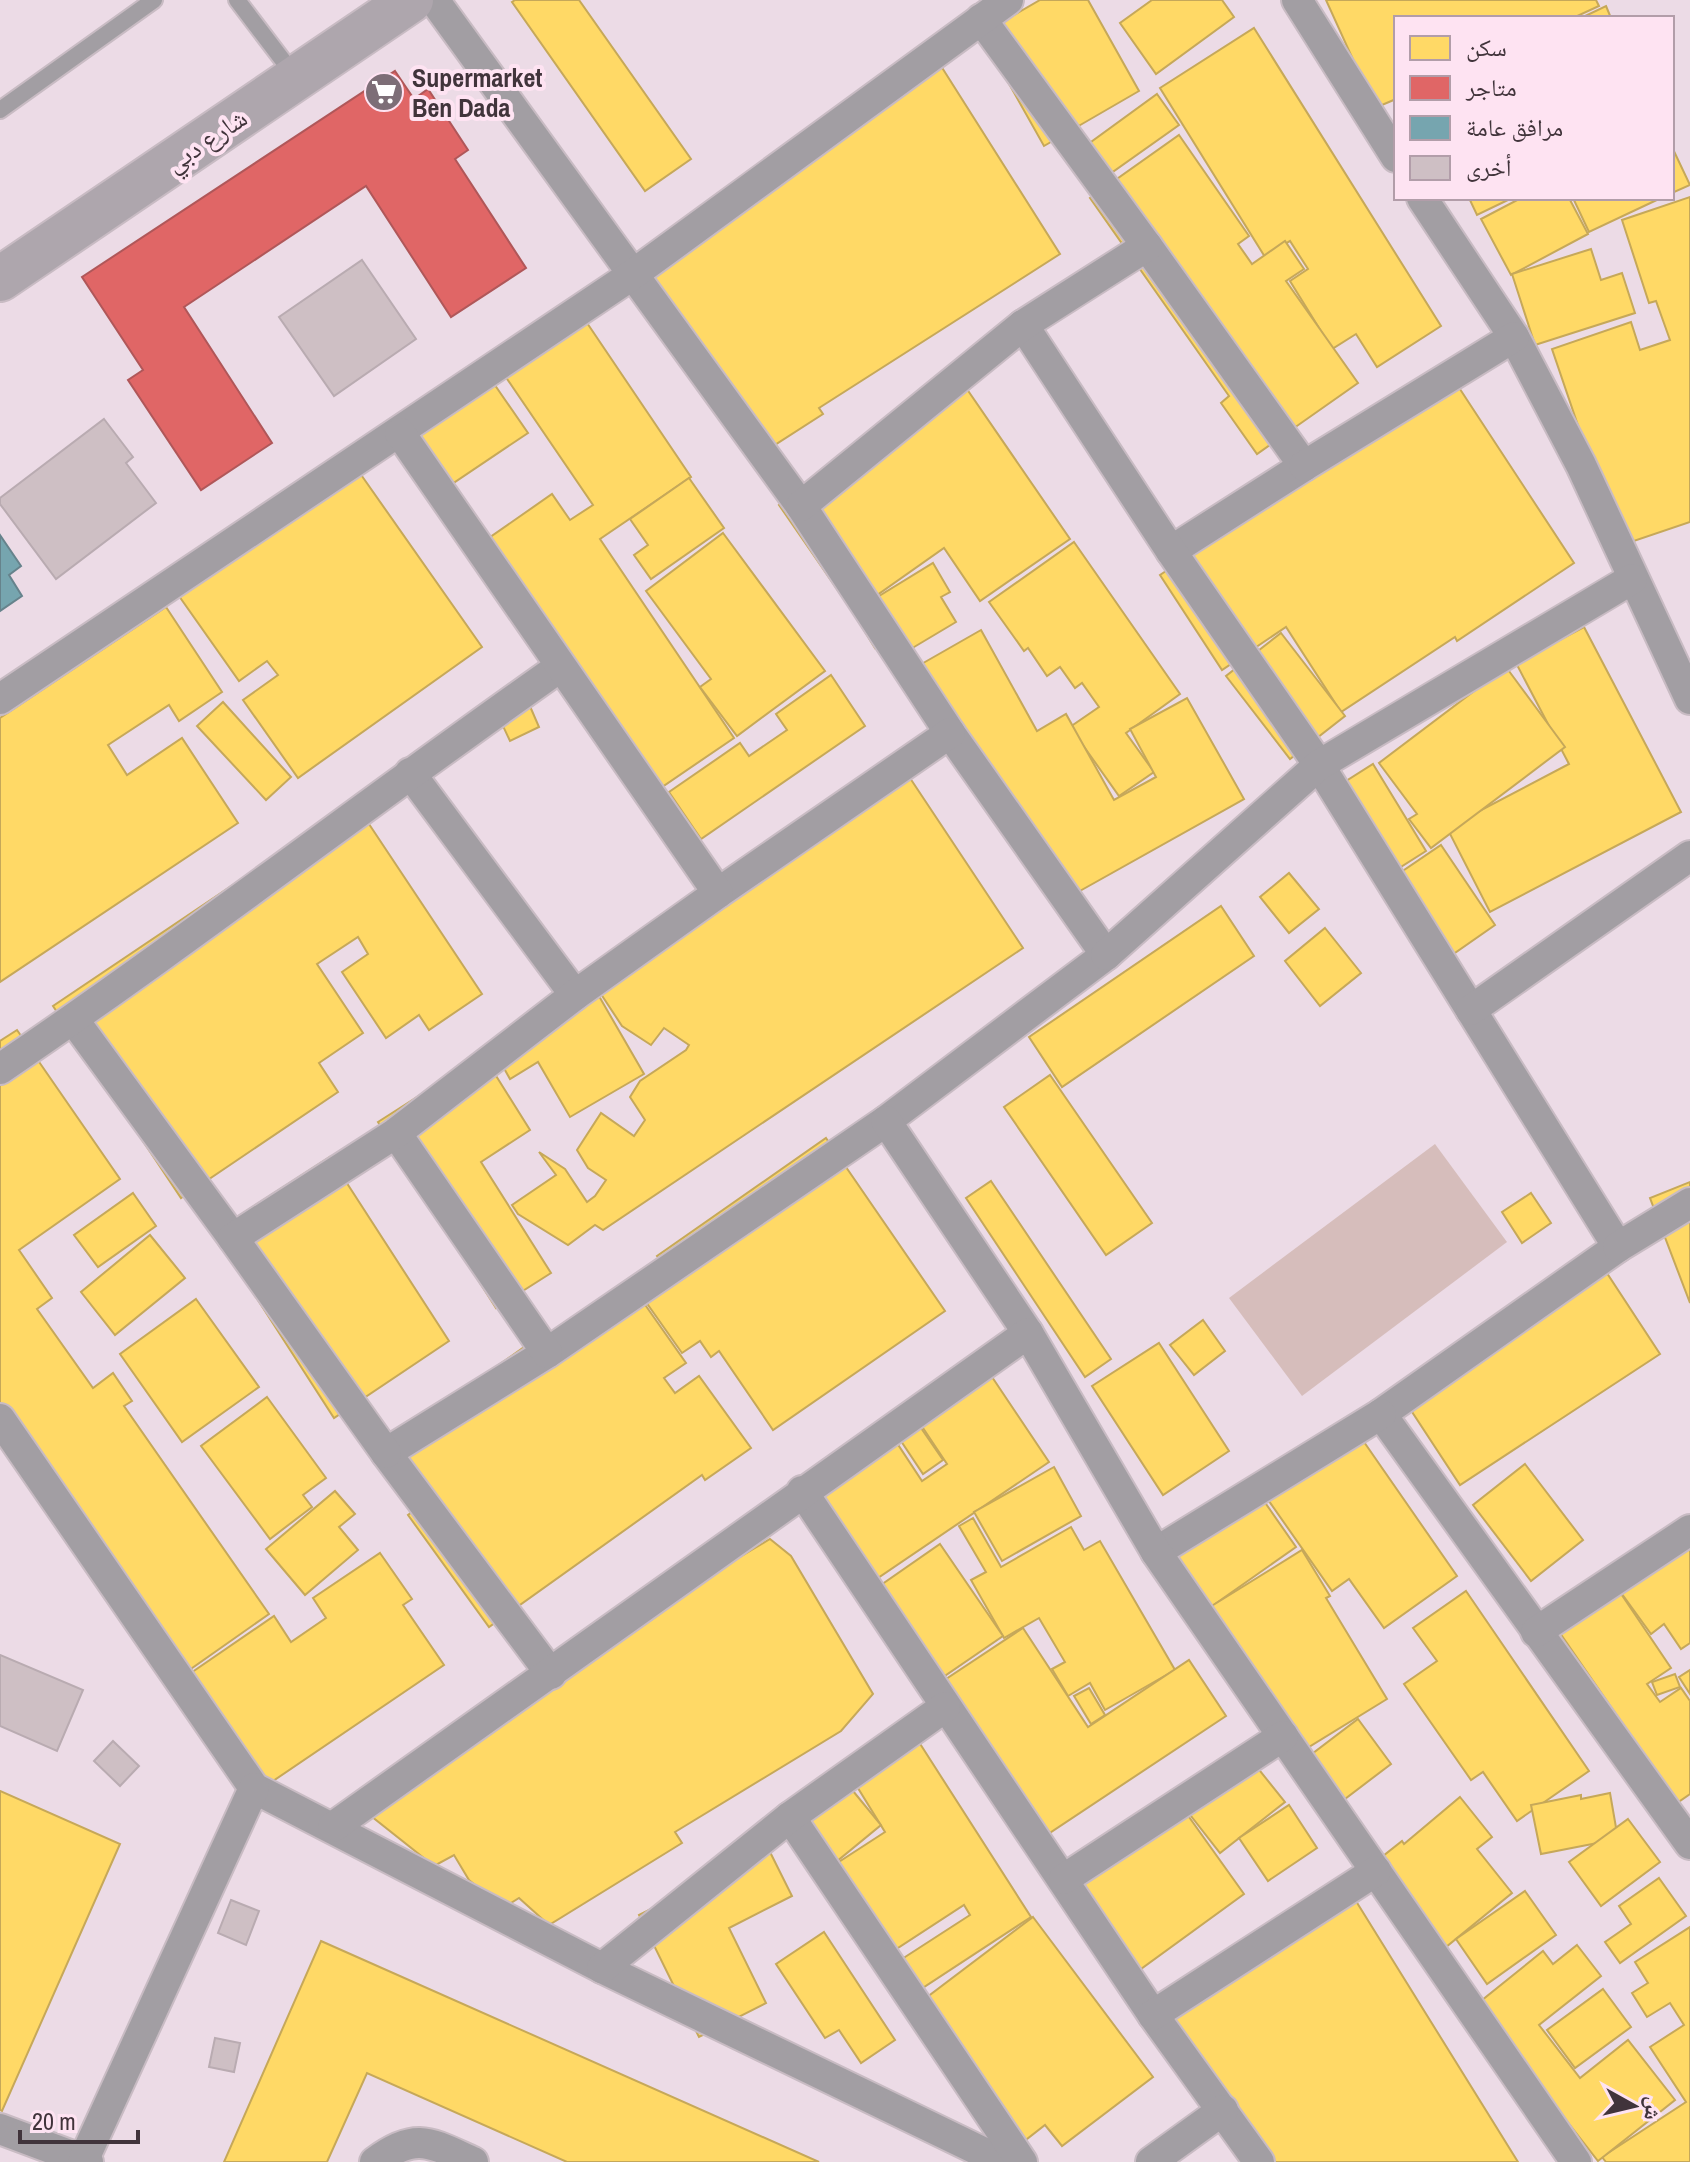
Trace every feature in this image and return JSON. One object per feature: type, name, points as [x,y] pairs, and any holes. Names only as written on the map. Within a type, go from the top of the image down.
[{"type":"main road","name":"شارع دبي","points":[[0,279],[411,0]]},
{"type":"street","points":[[434,0],[801,506],[950,733],[1106,955]]},
{"type":"street","points":[[0,699],[632,275],[1008,0]]},
{"type":"street","points":[[1297,0],[1394,154]]},
{"type":"street","points":[[981,19],[1304,466]]},
{"type":"street","points":[[1423,200],[1514,337],[1581,465],[1690,699]]},
{"type":"street","points":[[801,506],[1023,325],[1147,246]]},
{"type":"street","points":[[1023,325],[1171,551],[1319,765],[1618,1247]]},
{"type":"street","points":[[1171,551],[1514,337]]},
{"type":"street","points":[[400,433],[718,893]]},
{"type":"street","points":[[386,1453],[547,1353],[886,1121],[1106,955],[1319,765],[1632,579]]},
{"type":"street","points":[[0,1069],[560,667]]},
{"type":"street","points":[[233,1238],[396,1133],[575,995],[950,733]]},
{"type":"street","points":[[410,773],[575,995]]},
{"type":"street","points":[[1471,1010],[1690,856]]},
{"type":"street","points":[[73,1019],[386,1453],[551,1674]]},
{"type":"street","points":[[886,1121],[1028,1333],[1156,1552],[1576,2162]]},
{"type":"street","points":[[396,1133],[547,1353]]},
{"type":"street","points":[[1156,1552],[1381,1414],[1618,1247],[1690,1203]]},
{"type":"street","points":[[333,1827],[1028,1333]]},
{"type":"street","points":[[1381,1414],[1690,1844]]},
{"type":"street","points":[[0,1419],[254,1788],[602,1968],[1003,2162]]},
{"type":"street","points":[[802,1491],[1153,2015],[1259,2162]]},
{"type":"street","points":[[1536,1632],[1690,1530]]},
{"type":"street","points":[[602,1968],[790,1817],[945,1707]]},
{"type":"street","points":[[1064,1879],[1283,1736]]},
{"type":"street","points":[[0,2129],[86,2161],[254,1788]]},
{"type":"street","points":[[790,1817],[1022,2162]]},
{"type":"street","points":[[1153,2015],[1376,1871]]},
{"type":"street","points":[[1151,2162],[1223,2110]]},
{"type":"street","points":[[375,2162],[395,2147],[427,2141],[473,2162]]},
{"type":"lane","points":[[0,110],[154,0]]},
{"type":"lane","points":[[237,0],[298,79]]},
{"type":"shaded area","points":[[1435,1144],[1507,1242],[1302,1396],[1229,1298]]},
{"type":"building: سكن","points":[[579,0],[691,159],[645,191],[512,2]]},
{"type":"building: سكن","points":[[1040,0],[1088,0],[1139,91],[1044,146],[981,34]]},
{"type":"building: سكن","points":[[1152,0],[1222,0],[1234,17],[1156,74],[1120,23]]},
{"type":"building: سكن","points":[[1326,0],[1596,0],[1599,6],[1577,16],[1394,16],[1394,100],[1375,108]]},
{"type":"building: سكن","points":[[1606,6],[1610,16],[1585,16]]},
{"type":"building: سكن","points":[[1254,28],[1441,326],[1377,367],[1356,334],[1332,349],[1290,281],[1308,269],[1290,241],[1265,257],[1160,88]]},
{"type":"building: سكن","points":[[941,66],[1060,254],[819,408],[823,414],[753,459],[633,270]]},
{"type":"building: سكن","points":[[1157,94],[1179,125],[1090,188],[1069,158]]},
{"type":"building: سكن","points":[[1179,135],[1249,236],[1238,244],[1252,264],[1285,241],[1304,269],[1286,281],[1358,383],[1257,454],[1221,403],[1229,396],[1090,198]]},
{"type":"building: سكن","points":[[1674,151],[1690,185],[1674,192]]},
{"type":"building: سكن","points":[[1690,197],[1690,522],[1619,546],[1552,349],[1631,322],[1640,350],[1670,340],[1656,301],[1649,303],[1622,220]]},
{"type":"building: سكن","points":[[1470,200],[1508,200],[1477,215]]},
{"type":"building: سكن","points":[[1517,200],[1570,200],[1588,234],[1511,275],[1481,219]]},
{"type":"building: سكن","points":[[1574,200],[1657,200],[1589,232]]},
{"type":"building: سكن","points":[[1591,249],[1601,280],[1622,273],[1635,313],[1535,345],[1512,274]]},
{"type":"building: سكن","points":[[581,314],[691,477],[600,539],[734,738],[643,800],[473,549],[552,494],[570,520],[593,505],[501,370]]},
{"type":"building: سكن","points":[[490,378],[528,433],[443,490],[406,435]]},
{"type":"building: سكن","points":[[960,379],[1070,539],[980,601],[944,548],[853,612],[779,505]]},
{"type":"building: سكن","points":[[1454,380],[1574,563],[1457,641],[1455,637],[1341,712],[1286,627],[1222,670],[1160,575]]},
{"type":"building: سكن","points":[[357,469],[482,647],[298,778],[243,700],[278,675],[267,661],[239,681],[179,596]]},
{"type":"building: سكن","points":[[689,478],[724,528],[651,579],[634,555],[648,545],[630,519]]},
{"type":"building: سكن","points":[[723,533],[825,671],[737,736],[700,687],[711,679],[646,591]]},
{"type":"building: سكن","points":[[1074,542],[1180,694],[1126,733],[1154,772],[1119,796],[1070,727],[1099,707],[1082,683],[1075,688],[1060,667],[1047,676],[1028,648],[1024,651],[989,602]]},
{"type":"building: سكن","points":[[933,563],[950,592],[941,597],[956,622],[894,659],[884,642],[875,648],[853,612]]},
{"type":"building: سكن","points":[[166,607],[222,692],[179,721],[169,705],[108,745],[127,775],[182,738],[238,823],[0,982],[0,718]]},
{"type":"building: سكن","points":[[1584,627],[1681,812],[1490,912],[1447,828],[1569,764],[1516,663]]},
{"type":"building: سكن","points":[[981,630],[1037,731],[1066,714],[1114,800],[1156,777],[1130,729],[1187,698],[1244,799],[1053,906],[1003,815],[911,670]]},
{"type":"building: سكن","points":[[1281,633],[1345,716],[1290,759],[1226,676]]},
{"type":"building: سكن","points":[[1506,667],[1565,747],[1431,848],[1409,819],[1417,814],[1379,763]]},
{"type":"building: سكن","points":[[831,675],[865,726],[701,839],[669,792],[740,743],[749,756],[787,730],[776,714]]},
{"type":"building: سكن","points":[[526,697],[539,727],[510,741],[496,711]]},
{"type":"building: سكن","points":[[223,702],[291,777],[266,800],[197,726]]},
{"type":"building: سكن","points":[[900,763],[1023,948],[603,1230],[595,1225],[568,1245],[518,1214],[512,1205],[556,1175],[539,1152],[565,1169],[587,1202],[595,1196],[606,1180],[588,1168],[577,1150],[601,1113],[634,1136],[645,1120],[630,1097],[640,1081],[689,1045],[664,1028],[651,1045],[622,1026],[597,988]]},
{"type":"building: سكن","points":[[1373,764],[1426,851],[1377,882],[1324,795]]},
{"type":"building: سكن","points":[[355,803],[482,994],[429,1030],[419,1015],[386,1038],[342,972],[368,954],[358,937],[317,964],[363,1033],[319,1063],[338,1092],[181,1198],[53,1006]]},
{"type":"building: سكن","points":[[1441,845],[1495,925],[1439,964],[1385,883]]},
{"type":"building: سكن","points":[[1289,873],[1319,909],[1289,933],[1260,897]]},
{"type":"building: سكن","points":[[1221,906],[1254,956],[1062,1087],[1029,1037]]},
{"type":"building: سكن","points":[[1325,928],[1361,973],[1320,1006],[1285,961]]},
{"type":"building: سكن","points":[[592,984],[644,1074],[570,1117],[538,1062],[510,1079],[490,1043]]},
{"type":"building: سكن","points":[[17,1030],[120,1179],[19,1250],[52,1298],[37,1309],[93,1388],[113,1373],[132,1401],[124,1406],[269,1614],[175,1680],[0,1421],[0,1041]]},
{"type":"building: سكن","points":[[483,1055],[530,1130],[481,1162],[551,1273],[496,1308],[378,1122]]},
{"type":"building: سكن","points":[[1050,1075],[1152,1223],[1106,1255],[1004,1107]]},
{"type":"building: سكن","points":[[826,1138],[945,1311],[773,1430],[719,1351],[711,1357],[700,1341],[682,1353],[646,1302],[675,1282],[657,1256]]},
{"type":"building: سكن","points":[[330,1157],[449,1341],[334,1418],[214,1232]]},
{"type":"building: سكن","points":[[991,1181],[1111,1359],[1085,1377],[966,1198]]},
{"type":"building: سكن","points":[[1690,1182],[1690,1303],[1650,1198]]},
{"type":"building: سكن","points":[[133,1193],[156,1226],[98,1267],[74,1235]]},
{"type":"building: سكن","points":[[1531,1193],[1551,1223],[1522,1243],[1502,1212]]},
{"type":"building: سكن","points":[[150,1235],[185,1278],[115,1335],[81,1292]]},
{"type":"building: سكن","points":[[1599,1261],[1660,1354],[1460,1485],[1399,1392]]},
{"type":"building: سكن","points":[[196,1299],[259,1387],[182,1442],[120,1354]]},
{"type":"building: سكن","points":[[641,1299],[686,1363],[664,1378],[675,1393],[699,1376],[751,1448],[705,1480],[702,1475],[489,1627],[408,1515],[428,1500],[388,1444],[541,1335],[544,1340]]},
{"type":"building: سكن","points":[[1203,1320],[1225,1351],[1194,1375],[1170,1345]]},
{"type":"building: سكن","points":[[1159,1343],[1229,1451],[1163,1495],[1092,1386]]},
{"type":"building: سكن","points":[[982,1362],[1049,1462],[869,1584],[805,1489],[889,1431],[922,1481],[947,1464],[911,1410]]},
{"type":"building: سكن","points":[[267,1397],[326,1478],[303,1495],[312,1507],[270,1539],[201,1446]]},
{"type":"building: سكن","points":[[910,1412],[943,1460],[923,1474],[891,1426]]},
{"type":"building: سكن","points":[[1355,1429],[1457,1576],[1384,1628],[1349,1579],[1332,1591],[1264,1494]]},
{"type":"building: سكن","points":[[1525,1464],[1583,1540],[1531,1581],[1473,1505]]},
{"type":"building: سكن","points":[[1054,1467],[1081,1516],[1002,1561],[974,1512]]},
{"type":"building: سكن","points":[[335,1491],[355,1514],[339,1527],[358,1550],[305,1595],[266,1549]]},
{"type":"building: سكن","points":[[1259,1494],[1296,1547],[1205,1611],[1169,1557]]},
{"type":"building: سكن","points":[[973,1518],[1001,1567],[1071,1527],[1084,1550],[1100,1541],[1175,1670],[1105,1710],[1090,1683],[1068,1696],[1052,1669],[1065,1662],[1039,1618],[1004,1638],[971,1580],[986,1572],[959,1526]]},
{"type":"building: سكن","points":[[1690,1530],[1690,1643],[1681,1649],[1664,1624],[1651,1634],[1614,1583]]},
{"type":"building: سكن","points":[[770,1539],[791,1556],[873,1694],[841,1731],[675,1832],[682,1843],[549,1925],[519,1898],[503,1908],[469,1880],[454,1855],[434,1866],[371,1816],[661,1613],[686,1589]]},
{"type":"building: سكن","points":[[940,1544],[1003,1636],[930,1686],[868,1594]]},
{"type":"building: سكن","points":[[1302,1550],[1330,1596],[1326,1598],[1387,1699],[1299,1753],[1210,1607]]},
{"type":"building: سكن","points":[[380,1553],[412,1599],[403,1605],[444,1665],[248,1798],[185,1677],[274,1616],[291,1642],[326,1618],[313,1598]]},
{"type":"building: سكن","points":[[1609,1576],[1671,1668],[1647,1684],[1660,1702],[1681,1688],[1690,1701],[1690,1794],[1677,1803],[1549,1617]]},
{"type":"building: سكن","points":[[1466,1591],[1589,1771],[1517,1821],[1483,1772],[1471,1780],[1404,1684],[1437,1661],[1413,1628]]},
{"type":"building: سكن","points":[[1023,1628],[1088,1727],[1189,1660],[1226,1716],[1033,1844],[931,1689]]},
{"type":"building: سكن","points":[[1690,1670],[1690,1694],[1679,1677]]},
{"type":"building: سكن","points":[[1675,1674],[1680,1687],[1657,1695],[1652,1682]]},
{"type":"building: سكن","points":[[1089,1688],[1105,1715],[1091,1724],[1074,1696]]},
{"type":"building: سكن","points":[[1358,1719],[1391,1764],[1337,1805],[1304,1760]]},
{"type":"building: سكن","points":[[917,1739],[1031,1917],[921,1989],[902,1959],[970,1915],[964,1905],[884,1957],[828,1869],[885,1832],[853,1780]]},
{"type":"building: سكن","points":[[1248,1756],[1285,1802],[1220,1853],[1184,1807]]},
{"type":"building: سكن","points":[[844,1780],[881,1825],[825,1871],[788,1826]]},
{"type":"building: سكن","points":[[0,1791],[120,1844],[2,2111],[0,2110]]},
{"type":"building: سكن","points":[[1610,1793],[1618,1839],[1541,1854],[1531,1805]]},
{"type":"building: سكن","points":[[1460,1797],[1492,1837],[1477,1849],[1512,1893],[1446,1947],[1373,1864],[1402,1841],[1404,1844]]},
{"type":"building: سكن","points":[[1179,1803],[1244,1894],[1134,1974],[1068,1883]]},
{"type":"building: سكن","points":[[1289,1805],[1317,1848],[1268,1881],[1239,1838]]},
{"type":"building: سكن","points":[[1628,1819],[1660,1862],[1601,1906],[1569,1862]]},
{"type":"building: سكن","points":[[769,1850],[792,1896],[729,1928],[766,2003],[699,2037],[639,1915]]},
{"type":"building: سكن","points":[[1659,1878],[1686,1916],[1620,1963],[1605,1942],[1631,1924],[1619,1906]]},
{"type":"building: سكن","points":[[1346,1885],[1518,2162],[1260,2162],[1173,2022],[1182,1998]]},
{"type":"building: سكن","points":[[1525,1891],[1556,1935],[1487,1984],[1456,1939]]},
{"type":"building: سكن","points":[[1033,1917],[1153,2077],[1062,2146],[1045,2125],[1018,2146],[914,2007]]},
{"type":"building: سكن","points":[[1690,1927],[1690,2162],[1606,2162],[1602,2157],[1686,2102],[1650,2047],[1684,2025],[1670,2003],[1647,2017],[1632,1993],[1648,1983],[1635,1962]]},
{"type":"building: سكن","points":[[824,1932],[895,2040],[861,2063],[839,2030],[825,2038],[776,1964]]},
{"type":"building: سكن","points":[[321,1941],[819,2162],[567,2162],[367,2073],[327,2162],[224,2162]]},
{"type":"building: سكن","points":[[1577,1945],[1601,1976],[1539,2025],[1580,2078],[1628,2040],[1675,2100],[1598,2161],[1476,2005],[1543,1951],[1553,1964]]},
{"type":"building: سكن","points":[[1603,1989],[1631,2027],[1575,2068],[1547,2030]]},
{"type":"building: متاجر","points":[[395,71],[414,99],[428,89],[468,150],[455,159],[526,268],[451,317],[366,186],[184,307],[272,443],[201,490],[128,380],[143,370],[82,277]]},
{"type":"building: مرافق عامة","points":[[0,535],[21,566],[9,575],[22,596],[0,611]]},
{"type":"building: أخرى","points":[[362,260],[416,339],[334,396],[279,317]]},
{"type":"building: أخرى","points":[[104,419],[133,457],[126,463],[156,503],[56,579],[0,504],[0,498]]},
{"type":"building: أخرى","points":[[0,1655],[83,1690],[57,1751],[0,1726]]},
{"type":"building: أخرى","points":[[113,1741],[139,1766],[120,1786],[94,1761]]},
{"type":"building: أخرى","points":[[231,1900],[259,1911],[246,1945],[218,1933]]},
{"type":"building: أخرى","points":[[215,2038],[240,2043],[234,2072],[209,2067]]},
{"type":"place","name":"Supermarket Ben Dada","points":[[384,92]]}]
